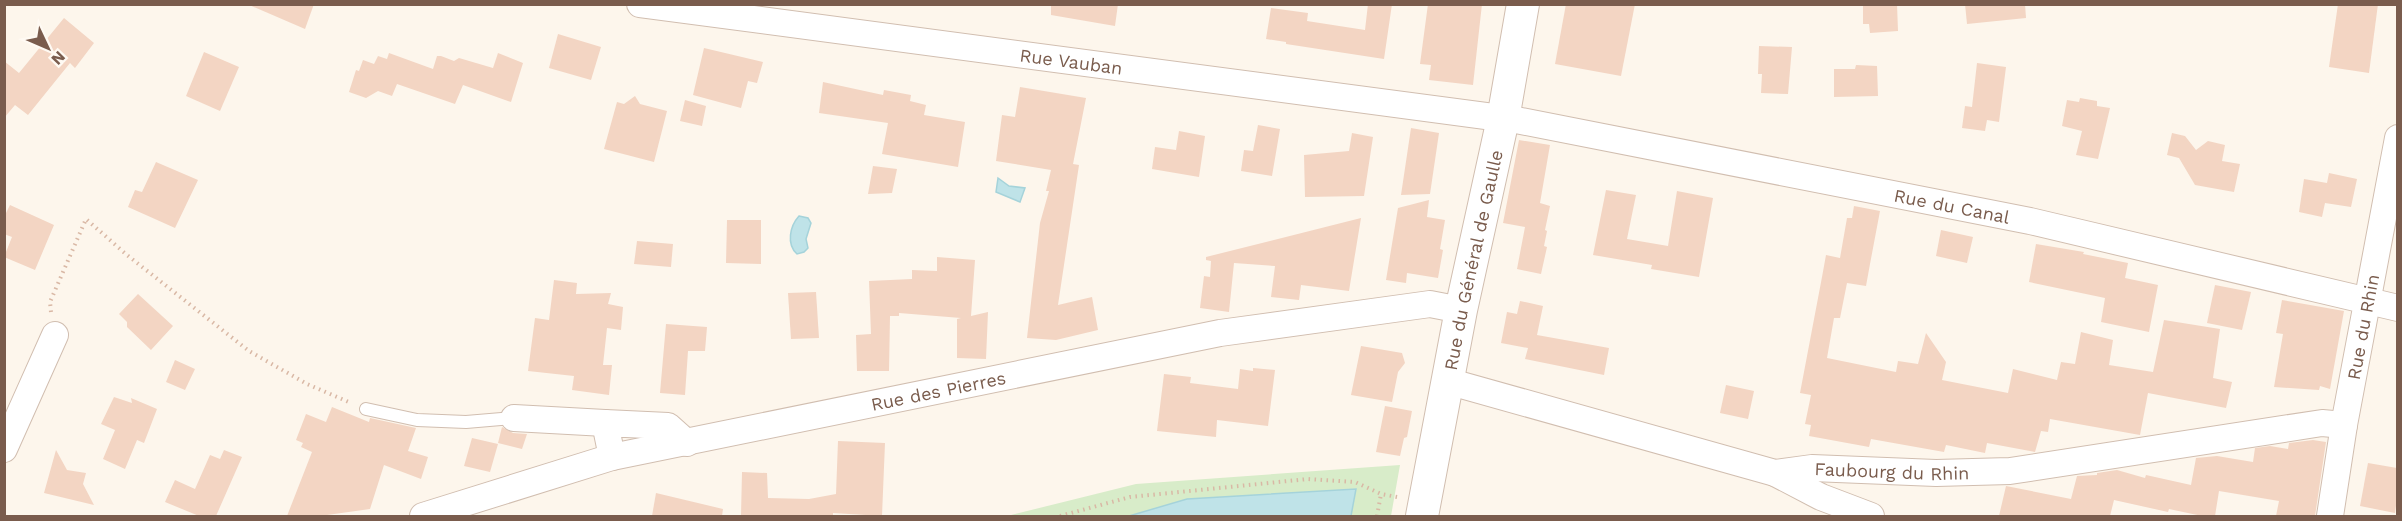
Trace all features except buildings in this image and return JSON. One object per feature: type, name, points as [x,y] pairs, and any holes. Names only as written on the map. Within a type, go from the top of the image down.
[{"type":"street","name":"Rue Vauban","points":[[640,4],[1503,119]]},
{"type":"street","name":"Rue du Général de Gaulle","points":[[1422,516],[1461,310],[1503,119],[1523,4]]},
{"type":"street","name":"Rue du Canal","points":[[1503,119],[2030,221],[2397,308]]},
{"type":"street","name":"Rue du Rhin","points":[[2330,516],[2344,425],[2397,138]]},
{"type":"street","name":"Rue des Pierres","points":[[423,516],[612,457],[1220,333],[1430,304],[1461,310]]},
{"type":"street","points":[[4,449],[55,334]]},
{"type":"street","name":"Faubourg du Rhin","points":[[1447,381],[1775,474],[1812,468],[1936,473],[2010,471],[2322,423],[2344,425]]},
{"type":"street","points":[[514,418],[668,426],[687,443]]},
{"type":"street","points":[[605,423],[612,457]]},
{"type":"street","points":[[1775,474],[1821,497],[1871,516]]},
{"type":"lane","points":[[366,409],[417,420],[466,422],[514,418]]},
{"type":"path","points":[[55,334],[50,302],[86,219],[127,255],[249,351],[307,384],[366,409]]},
{"type":"path","points":[[1060,516],[1130,497],[1308,479],[1355,483],[1381,494],[1377,516]]},
{"type":"green space","points":[[1400,465],[1391,516],[1351,516],[1356,489],[1187,499],[1129,516],[1007,516],[1136,484]]},
{"type":"water","points":[[998,178],[1009,186],[1025,188],[1020,202],[996,192]]},
{"type":"water","points":[[799,216],[808,218],[811,223],[806,239],[808,248],[797,254],[791,245],[790,235]]},
{"type":"water","points":[[1356,489],[1351,516],[1129,516],[1187,499]]}]
